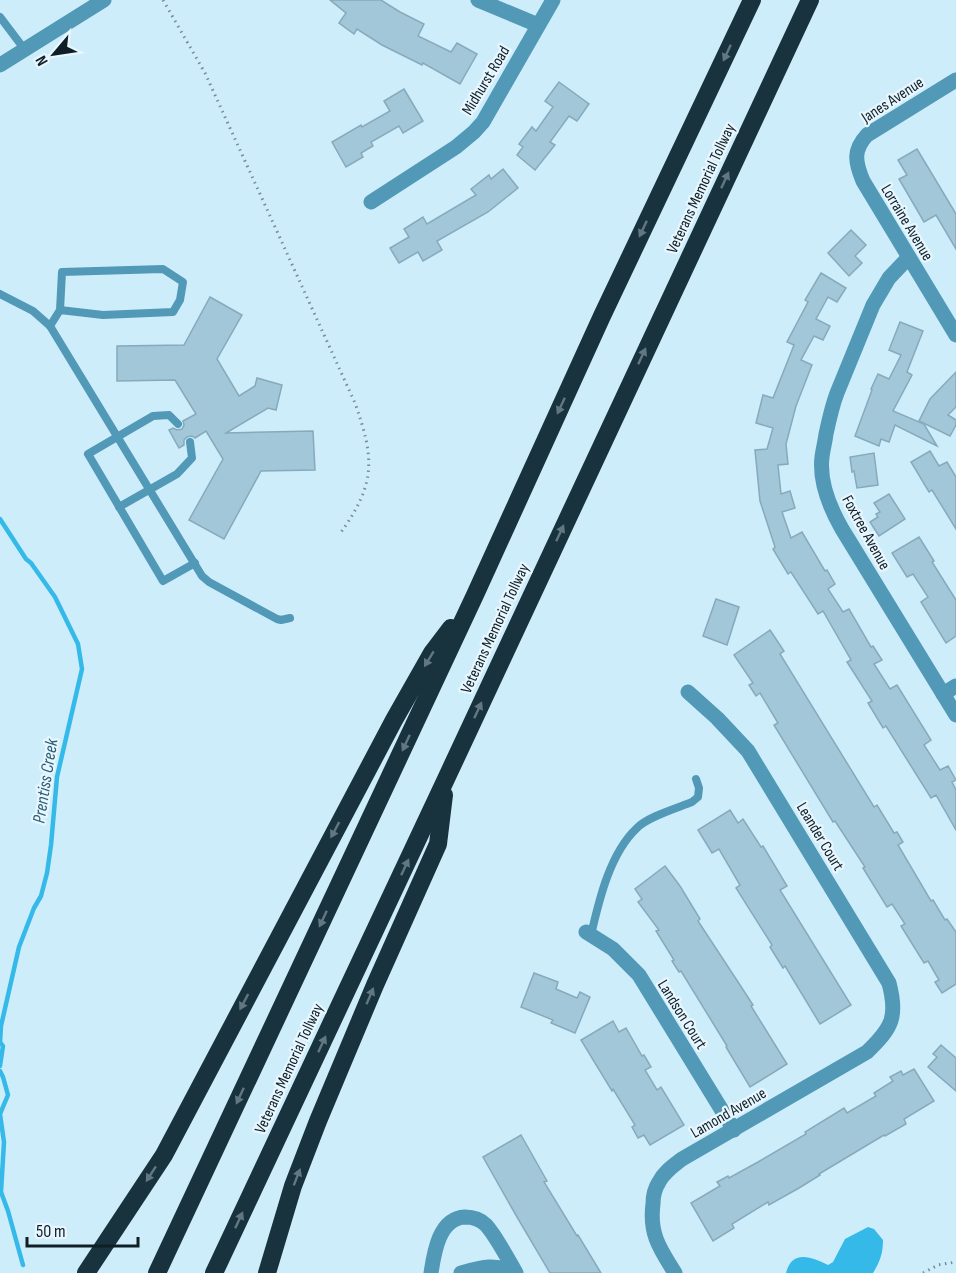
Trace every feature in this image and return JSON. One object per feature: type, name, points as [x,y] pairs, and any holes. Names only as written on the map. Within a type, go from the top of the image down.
[{"type":"highway","name":"Veterans Memorial Tollway","points":[[157,1273],[752,0]]},
{"type":"highway","name":"Veterans Memorial Tollway","points":[[214,1273],[810,0]]},
{"type":"highway","points":[[86,1273],[164,1155],[394,720],[432,653],[475,595]]},
{"type":"highway","points":[[267,1273],[293,1186],[318,1120],[438,844],[446,779]]},
{"type":"street","points":[[0,65],[104,0]]},
{"type":"street","points":[[478,0],[538,25]]},
{"type":"street","name":"Midhurst Road","points":[[371,202],[456,147],[474,132],[483,122],[553,0]]},
{"type":"street","name":"Janes Avenue","points":[[856,156],[861,141],[867,135],[956,80]]},
{"type":"street","name":"Lorraine Avenue","points":[[856,156],[863,181],[956,334]]},
{"type":"street","name":"Foxtree Avenue","points":[[908,258],[889,278],[873,305],[831,407],[821,460],[828,499],[834,516],[950,690],[956,715]]},
{"type":"street","name":"Leander Court","points":[[688,692],[717,718],[748,752],[889,983],[893,999],[893,1016]]},
{"type":"street","name":"Landson Court","points":[[588,933],[613,949],[639,975],[734,1130]]},
{"type":"street","name":"Lamond Avenue","points":[[675,1273],[653,1233],[651,1218],[657,1183],[667,1171],[682,1159],[867,1052],[888,1029],[893,1016]]},
{"type":"street","points":[[430,1273],[444,1229],[460,1217],[474,1217],[485,1224],[516,1273]]},
{"type":"street","points":[[461,1273],[492,1266],[503,1267],[516,1273]]},
{"type":"lane","points":[[0,17],[25,50]]},
{"type":"lane","points":[[50,326],[60,310],[62,272],[163,269],[183,282],[180,300],[173,312],[103,315],[60,310]]},
{"type":"lane","points":[[0,294],[33,311],[50,326],[202,576],[277,619],[290,618]]},
{"type":"lane","points":[[178,424],[169,415],[153,416],[88,453],[163,581],[195,563]]},
{"type":"lane","points":[[119,507],[177,474],[192,458],[190,442]]},
{"type":"lane","points":[[588,933],[603,888],[627,840],[638,826],[692,802],[698,797],[699,788],[696,779]]},
{"type":"path","points":[[163,0],[206,73],[355,403],[365,430],[369,474],[364,493],[354,514],[339,535]]},
{"type":"path","points":[[923,1273],[938,1265],[956,1262]]},
{"type":"water","points":[[868,1227],[874,1229],[883,1240],[881,1257],[873,1273],[786,1273],[793,1260],[803,1257],[828,1265],[833,1262],[845,1239]]},
{"type":"building","points":[[330,0],[381,0],[424,24],[418,36],[451,52],[457,43],[477,54],[460,84],[423,63],[422,65],[382,45],[357,29],[354,34],[339,23],[346,13]]},
{"type":"building","points":[[559,82],[589,104],[577,121],[569,116],[550,142],[555,145],[535,170],[517,155],[523,147],[519,144],[532,127],[536,131],[553,107],[545,101]]},
{"type":"building","points":[[404,89],[423,121],[403,133],[399,126],[371,142],[373,146],[361,153],[363,157],[346,167],[332,142],[390,111],[384,101]]},
{"type":"building","points":[[917,149],[956,214],[956,249],[936,215],[924,222],[899,179],[907,175],[898,160]]},
{"type":"building","points":[[503,169],[518,188],[488,212],[437,241],[442,250],[423,261],[418,252],[399,263],[390,248],[409,237],[404,229],[423,217],[427,224],[476,195],[471,189],[489,175],[491,179]]},
{"type":"building","points":[[851,230],[866,245],[855,256],[862,263],[849,276],[828,253]]},
{"type":"building","points":[[821,273],[846,288],[837,302],[828,297],[816,319],[830,326],[823,340],[814,336],[801,360],[812,365],[796,406],[786,444],[788,464],[778,465],[781,494],[790,491],[795,508],[782,512],[791,538],[802,532],[825,571],[827,570],[835,584],[828,589],[843,612],[849,609],[871,647],[873,646],[882,660],[874,664],[890,689],[897,685],[931,740],[924,745],[940,770],[948,766],[956,780],[952,782],[956,790],[956,830],[936,795],[931,798],[886,726],[883,728],[868,703],[872,701],[847,662],[851,660],[823,611],[818,614],[791,572],[788,574],[773,549],[775,547],[760,501],[755,450],[767,449],[773,428],[756,423],[763,395],[773,398],[794,345],[787,342],[808,302],[805,300]]},
{"type":"building","points":[[210,297],[242,315],[217,359],[239,396],[255,386],[257,378],[282,385],[276,410],[268,408],[226,433],[313,431],[315,470],[261,471],[224,539],[189,520],[223,459],[206,431],[195,438],[187,437],[184,445],[179,448],[169,430],[182,429],[183,421],[196,414],[175,380],[117,381],[117,346],[184,345]]},
{"type":"building","points":[[900,322],[923,331],[907,372],[912,375],[893,411],[924,424],[937,446],[895,425],[889,442],[881,439],[879,446],[855,436],[878,374],[889,379],[901,355],[889,350]]},
{"type":"building","points":[[956,372],[956,407],[948,415],[956,420],[956,425],[950,436],[919,421],[930,399]]},
{"type":"building","points":[[930,451],[939,466],[947,462],[956,477],[956,529],[932,490],[929,492],[911,462]]},
{"type":"building","points":[[874,453],[878,485],[857,488],[850,457]]},
{"type":"building","points":[[889,494],[905,519],[879,536],[870,522],[878,517],[876,514],[880,512],[874,503]]},
{"type":"building","points":[[919,537],[956,600],[956,636],[946,643],[921,602],[928,597],[913,574],[907,577],[892,553]]},
{"type":"building","points":[[716,599],[739,607],[727,645],[703,636]]},
{"type":"building","points":[[770,630],[784,651],[780,654],[874,807],[877,805],[894,833],[897,832],[903,842],[898,845],[931,901],[933,900],[945,920],[947,919],[956,932],[956,984],[942,993],[935,982],[939,980],[928,961],[924,963],[901,926],[905,924],[892,904],[887,907],[863,868],[865,867],[835,821],[833,822],[774,725],[778,723],[760,693],[756,696],[749,685],[753,683],[734,655]]},
{"type":"building","points":[[730,810],[738,823],[743,819],[761,847],[763,846],[787,886],[780,890],[851,1005],[820,1024],[785,966],[783,968],[770,947],[772,945],[736,888],[740,885],[719,849],[712,853],[698,830]]},
{"type":"building","points":[[665,866],[680,886],[700,919],[698,921],[753,1005],[751,1006],[787,1064],[750,1087],[681,971],[679,972],[672,961],[674,960],[656,931],[659,930],[638,902],[642,899],[635,889]]},
{"type":"building","points":[[534,973],[558,982],[556,989],[577,998],[580,992],[590,997],[575,1033],[551,1023],[553,1020],[521,1007]]},
{"type":"building","points":[[613,1021],[619,1032],[626,1028],[651,1067],[645,1070],[657,1090],[661,1087],[684,1125],[650,1145],[644,1135],[638,1138],[632,1127],[635,1125],[581,1040]]},
{"type":"building","points":[[941,1045],[956,1058],[956,1091],[928,1067],[937,1057],[933,1054]]},
{"type":"building","points":[[914,1069],[934,1101],[904,1119],[906,1124],[769,1205],[768,1202],[732,1224],[734,1228],[713,1241],[691,1203],[720,1186],[717,1182],[758,1162],[806,1134],[805,1132],[844,1108],[847,1113],[876,1096],[874,1093],[893,1081],[890,1077],[901,1071],[903,1075]]},
{"type":"building","points":[[521,1135],[547,1181],[544,1182],[601,1273],[550,1273],[517,1217],[483,1157]]},
{"type":"waterway","name":"Prentiss Creek","points":[[0,519],[26,559],[55,597],[78,644],[82,669],[57,777],[47,873],[41,896],[19,947],[1,1026],[0,1042],[3,1046],[0,1066]]},
{"type":"waterway","name":"Prentiss Creek","points":[[0,1071],[8,1095],[0,1114],[4,1142],[1,1192],[23,1265]]}]
